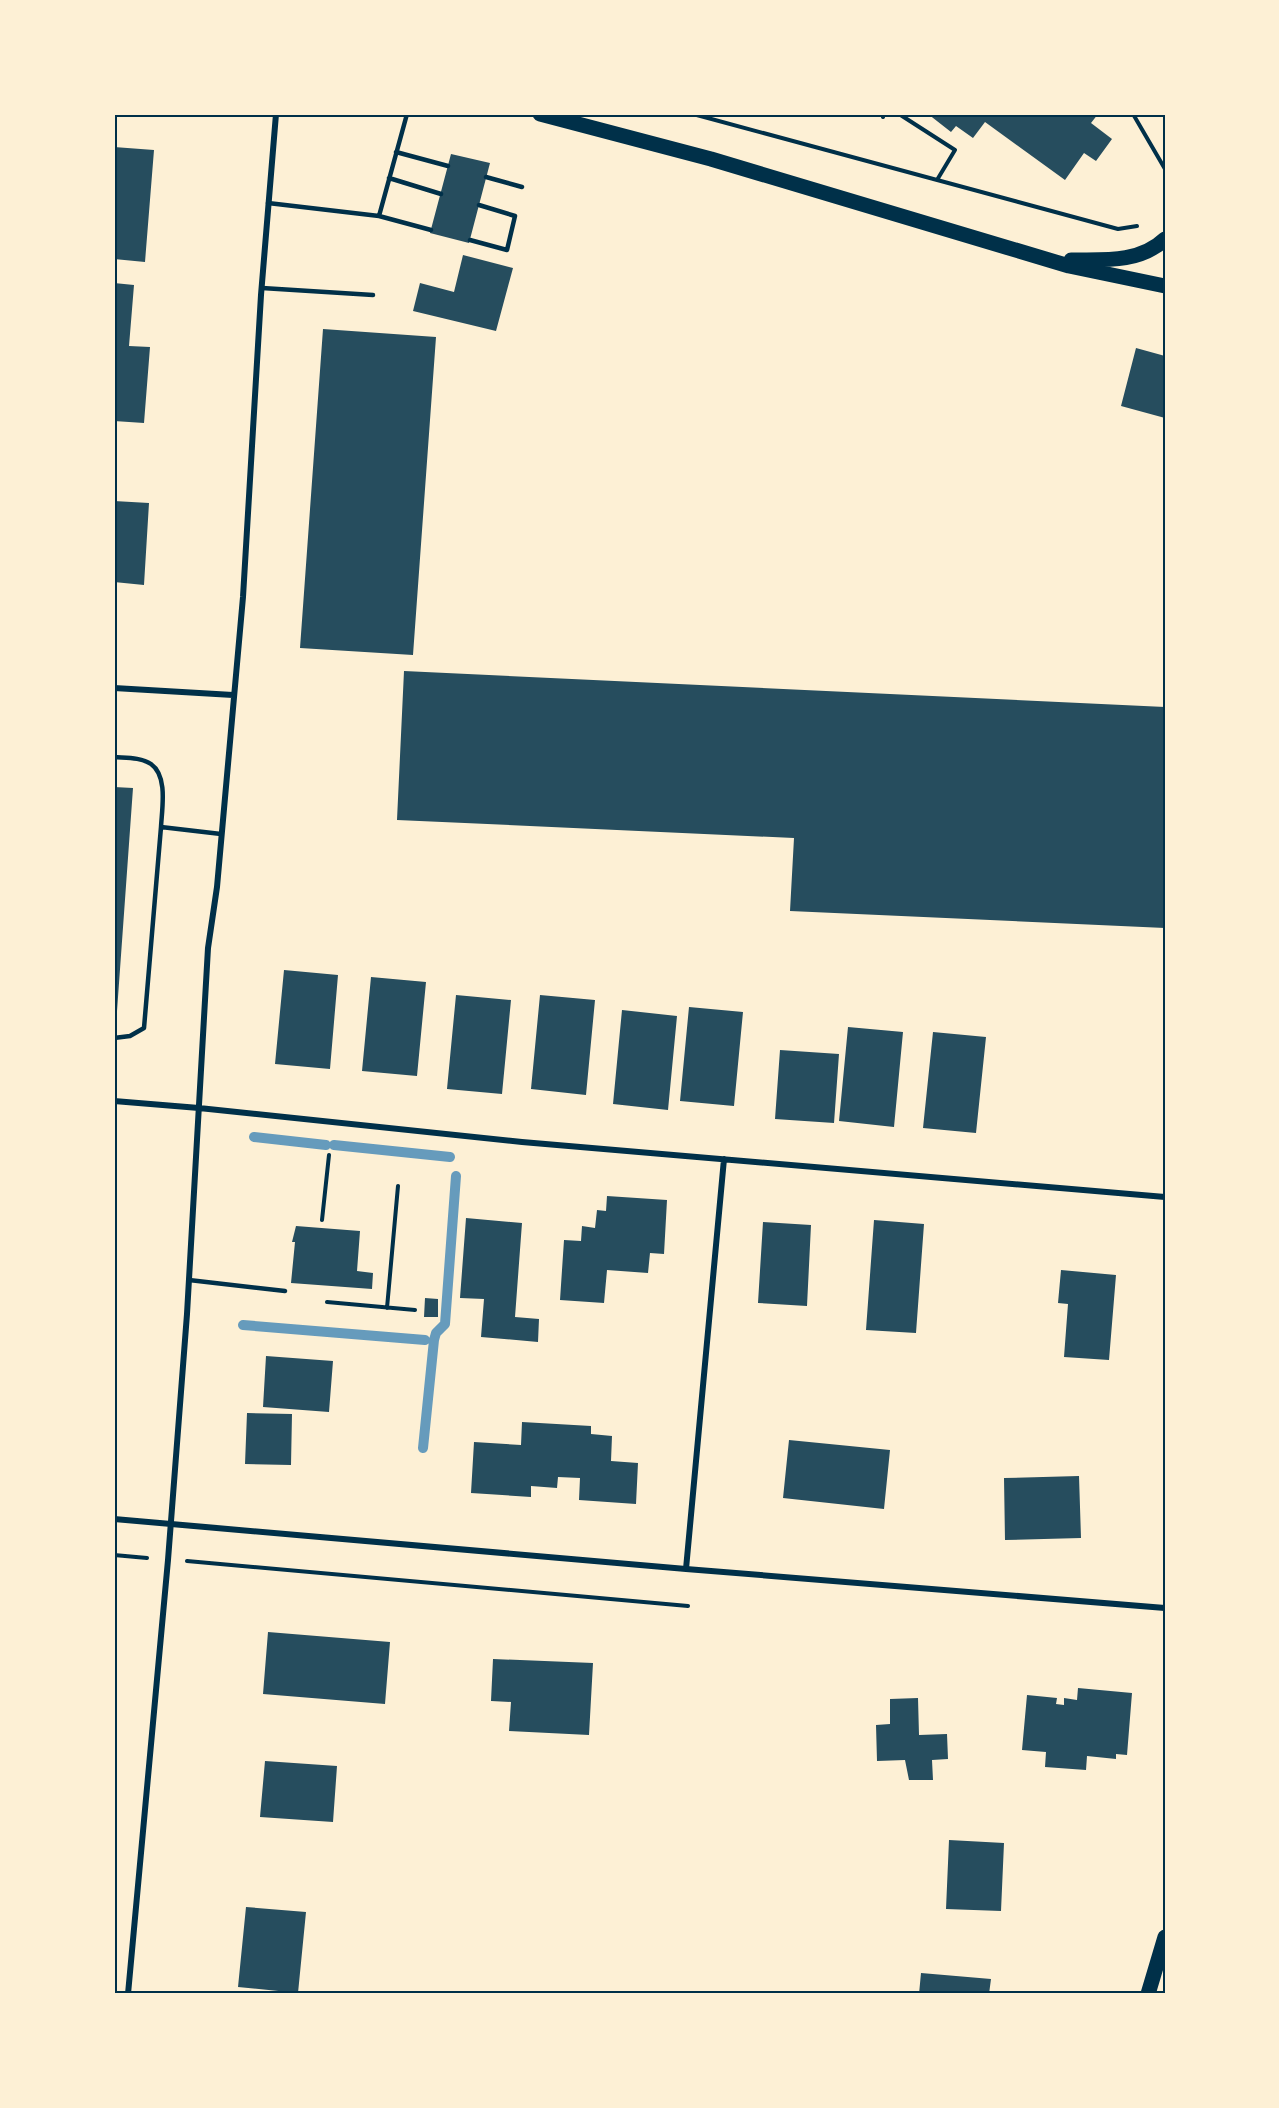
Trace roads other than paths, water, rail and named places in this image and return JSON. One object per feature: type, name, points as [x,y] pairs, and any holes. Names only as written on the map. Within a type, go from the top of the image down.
[{"type":"main road","points":[[540,114],[711,159],[1046,259],[1165,286]]},
{"type":"main road","points":[[1046,259],[1106,260],[1136,256],[1160,244],[1165,238]]},
{"type":"main road","points":[[1148,1994],[1165,1937]]},
{"type":"street","points":[[128,1994],[171,1523],[189,1280],[208,948],[217,887],[243,597],[262,288],[276,114]]},
{"type":"street","points":[[114,688],[233,695]]},
{"type":"street","points":[[114,1101],[522,1142],[1165,1197]]},
{"type":"street","points":[[686,1569],[724,1159]]},
{"type":"street","points":[[114,1519],[1165,1608]]},
{"type":"lane","points":[[379,216],[407,114]]},
{"type":"lane","points":[[396,152],[448,166]]},
{"type":"lane","points":[[486,177],[522,187]]},
{"type":"lane","points":[[389,178],[441,194]]},
{"type":"lane","points":[[268,202],[379,216],[431,230]]},
{"type":"lane","points":[[470,240],[507,250],[515,216],[479,205]]},
{"type":"lane","points":[[262,288],[373,295]]},
{"type":"lane","points":[[114,757],[135,758],[150,763],[159,774],[162,793],[144,1028],[130,1036],[114,1038]]},
{"type":"lane","points":[[161,827],[221,834]]},
{"type":"lane","points":[[189,1280],[285,1291]]},
{"type":"waterway","points":[[254,1137],[326,1145]]},
{"type":"waterway","points":[[334,1145],[450,1157]]},
{"type":"waterway","points":[[423,1448],[434,1340],[436,1333],[445,1324],[456,1176]]},
{"type":"waterway","points":[[243,1325],[425,1340]]}]
